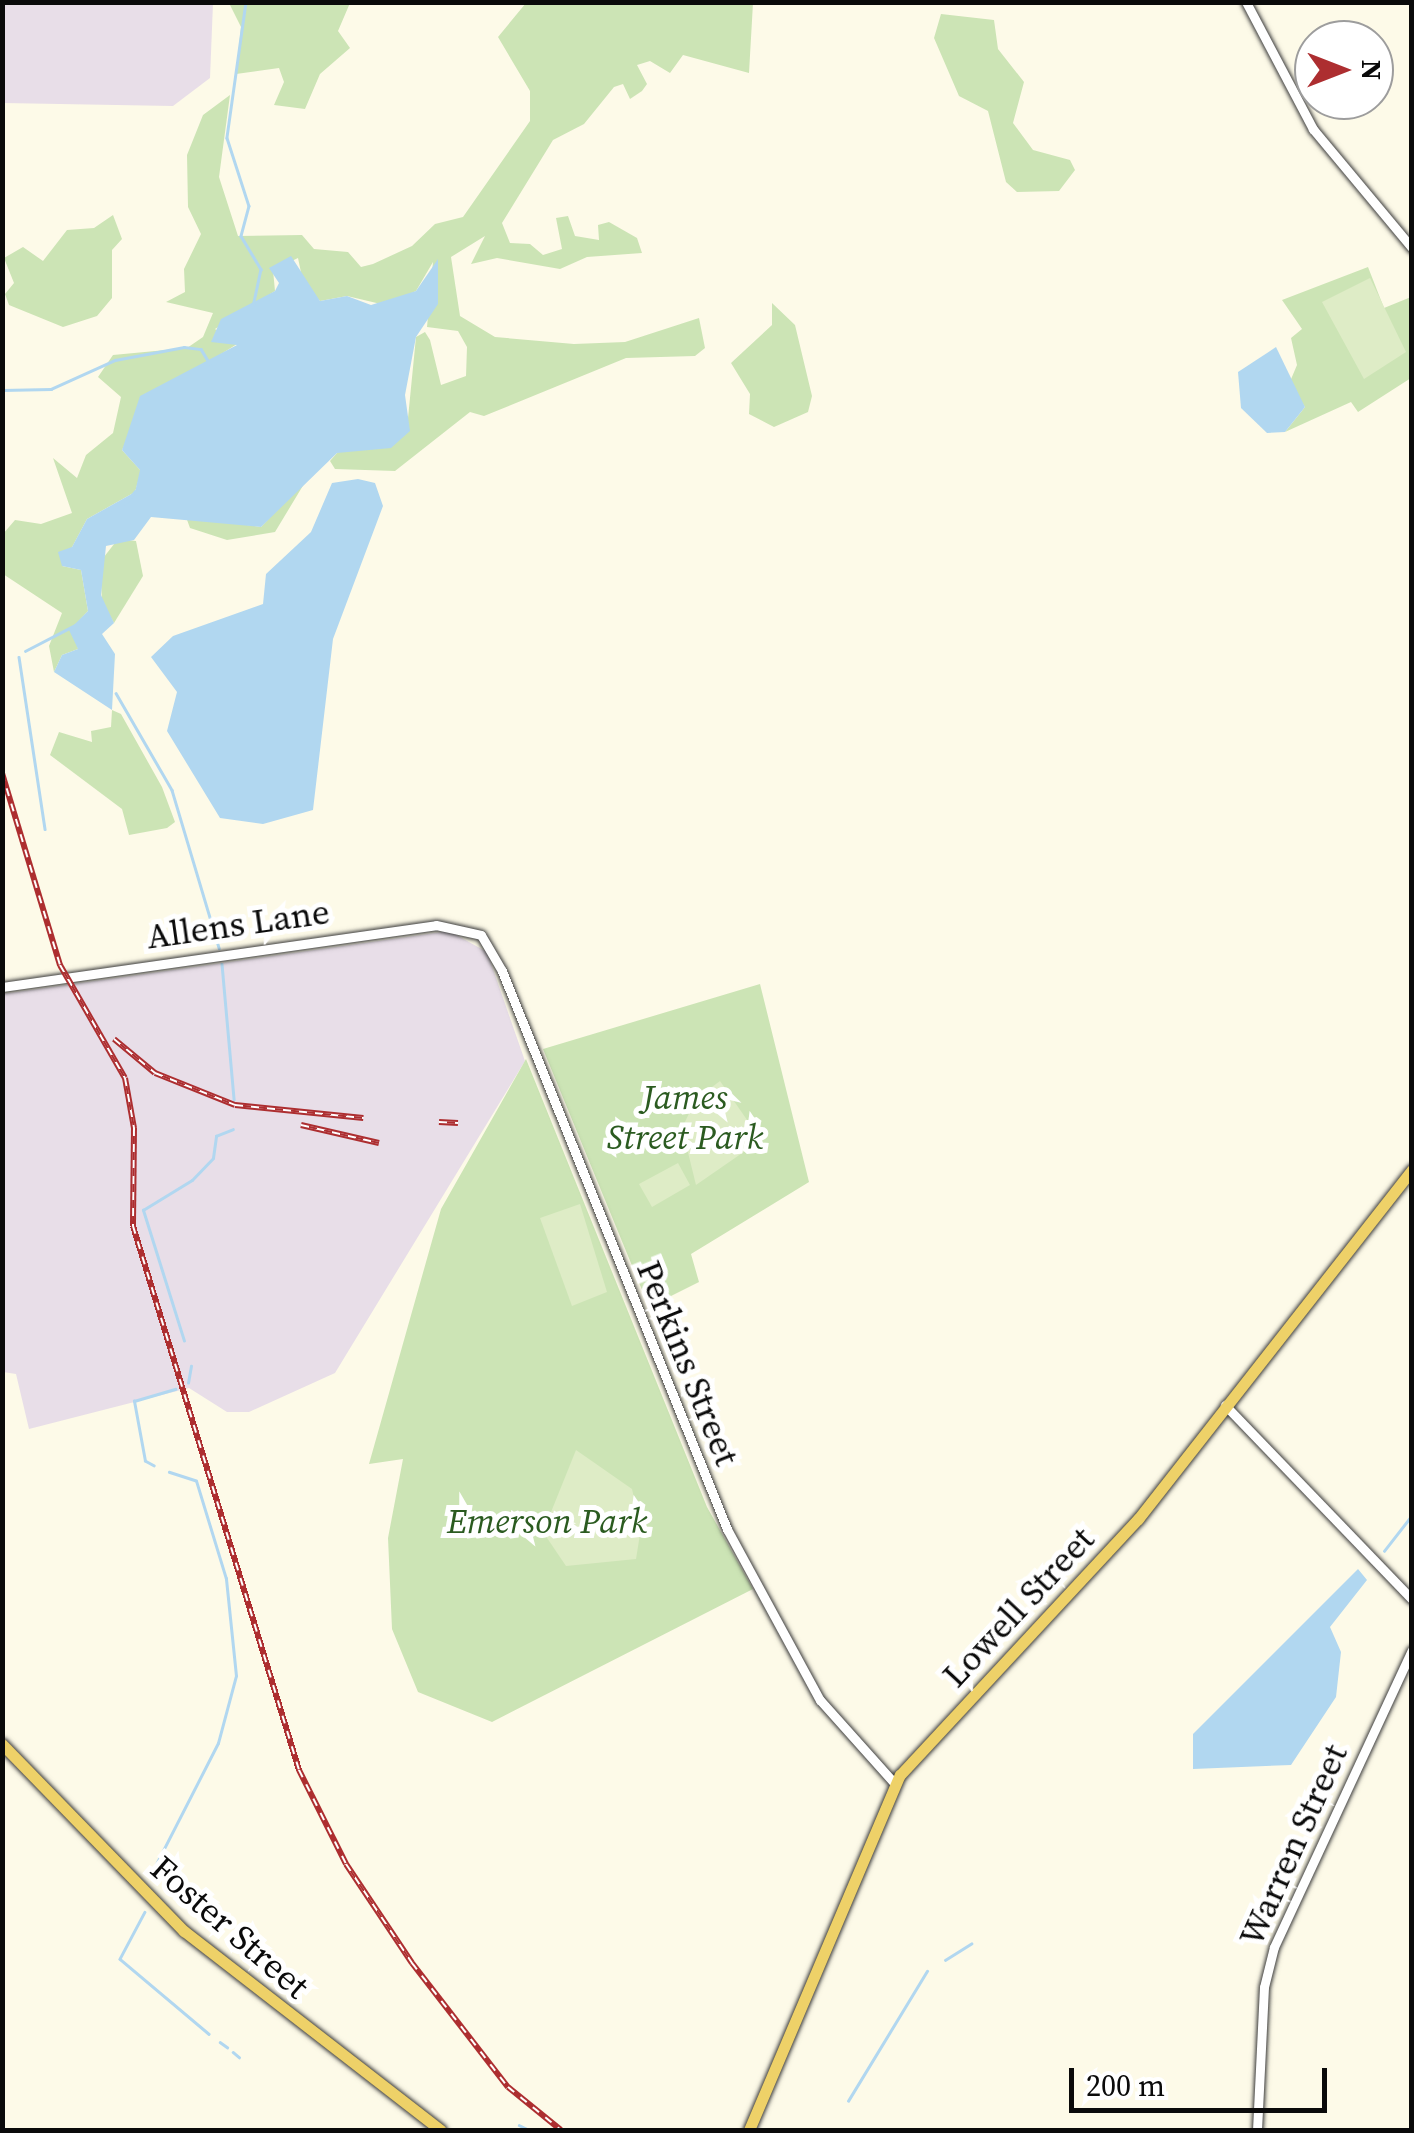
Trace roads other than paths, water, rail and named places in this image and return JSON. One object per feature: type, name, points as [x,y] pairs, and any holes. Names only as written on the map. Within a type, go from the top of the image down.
[{"type":"main road","name":"Lowell Street","points":[[749,2130],[895,1784],[1138,1519],[1412,1169]]},
{"type":"main road","name":"Foster Street","points":[[2,1744],[163,1912],[442,2130]]},
{"type":"street","points":[[1246,2],[1313,128],[1412,248]]},
{"type":"street","name":"Allens Lane","points":[[2,987],[436,925],[480,935]]},
{"type":"street","name":"Perkins Street","points":[[480,935],[509,988],[727,1529],[820,1700],[895,1784]]},
{"type":"street","points":[[1225,1406],[1412,1599]]},
{"type":"street","name":"Warren Street","points":[[1257,2130],[1264,1987],[1274,1947],[1412,1650]]},
{"type":"water","points":[[291,256],[320,301],[347,296],[371,305],[416,291],[438,259],[438,304],[416,337],[405,395],[410,431],[391,448],[337,453],[261,527],[151,517],[134,540],[106,546],[101,595],[114,623],[102,634],[115,654],[112,710],[54,672],[62,655],[78,649],[69,630],[88,611],[81,570],[62,566],[58,552],[72,547],[87,519],[135,492],[140,470],[122,450],[140,396],[237,345],[211,342],[221,319],[275,291],[279,283],[269,268]]},
{"type":"water","points":[[1276,347],[1305,407],[1285,432],[1267,433],[1241,408],[1238,372]]},
{"type":"water","points":[[358,479],[375,483],[383,506],[333,639],[313,810],[263,824],[220,818],[167,731],[177,692],[151,657],[173,636],[263,604],[266,574],[311,532],[332,483]]},
{"type":"water","points":[[1358,1569],[1367,1580],[1330,1627],[1341,1652],[1336,1697],[1291,1765],[1193,1769],[1193,1734]]},
{"type":"waterway","points":[[246,2],[227,138],[249,206],[241,236],[261,269],[253,306]]},
{"type":"waterway","points":[[2,390],[51,389],[115,360],[184,347],[201,349],[210,364]]},
{"type":"waterway","points":[[125,504],[135,491]]},
{"type":"waterway","points":[[25,651],[77,624]]},
{"type":"waterway","points":[[19,657],[45,829]]},
{"type":"waterway","points":[[116,693],[172,790],[219,948]]},
{"type":"waterway","points":[[222,964],[234,1099]]},
{"type":"waterway","points":[[184,1341],[143,1210],[192,1180],[213,1158],[216,1136],[233,1129]]},
{"type":"waterway","points":[[188,1383],[191,1366]]},
{"type":"waterway","points":[[154,1466],[145,1461],[134,1401],[175,1389]]},
{"type":"waterway","points":[[150,1876],[218,1743],[236,1676],[226,1579],[196,1481],[169,1472]]},
{"type":"waterway","points":[[1384,1551],[1412,1515]]},
{"type":"waterway","points":[[145,1912],[120,1959],[209,2034]]},
{"type":"waterway","points":[[945,1960],[971,1944]]},
{"type":"waterway","points":[[848,2101],[927,1971]]},
{"type":"waterway","points":[[220,2042],[227,2047]]},
{"type":"waterway","points":[[233,2052],[239,2057]]},
{"type":"waterway","points":[[519,2125],[529,2130]]},
{"type":"railway","points":[[2,773],[60,965],[125,1078],[134,1128],[133,1226],[299,1770],[346,1864],[412,1963],[508,2087],[561,2130]]},
{"type":"railway","points":[[114,1039],[155,1073],[235,1105],[363,1118]]},
{"type":"railway","points":[[439,1122],[458,1123]]},
{"type":"railway","points":[[301,1125],[379,1143]]},
{"type":"park label","name":"James Street Park","points":[[685,1117]]},
{"type":"park label","name":"Emerson Park","points":[[547,1521]]}]
